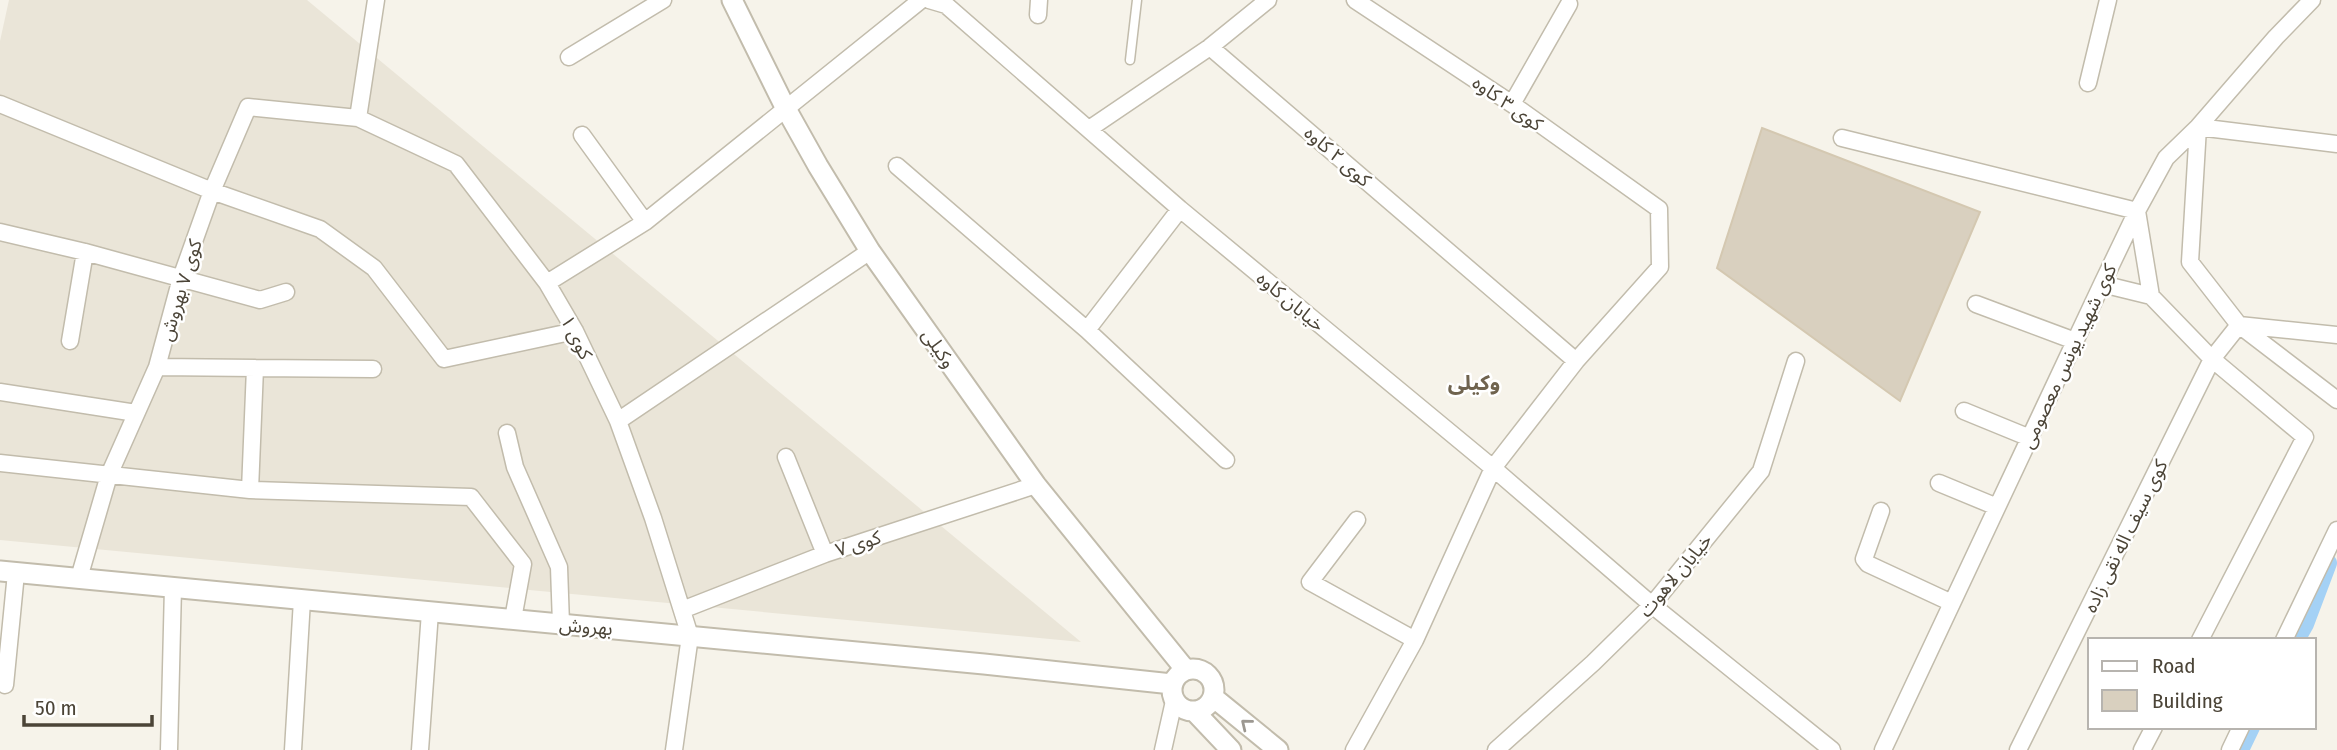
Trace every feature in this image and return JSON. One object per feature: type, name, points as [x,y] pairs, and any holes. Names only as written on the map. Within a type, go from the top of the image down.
[{"type":"street","points":[[358,118],[376,0]]},
{"type":"street","points":[[569,57],[663,0]]},
{"type":"street","name":"وکیلی","points":[[732,0],[785,107],[870,251],[1177,685]]},
{"type":"street","points":[[547,283],[645,222],[920,0]]},
{"type":"street","name":"خیابان کاوه","points":[[929,0],[946,5],[1180,209],[1493,468],[1652,605],[1832,750]]},
{"type":"street","points":[[1089,129],[1210,47],[1268,0]]},
{"type":"street","name":"کوی ۳ کاوه","points":[[1355,0],[1512,104],[1659,209],[1660,267],[1576,361]]},
{"type":"street","points":[[2088,83],[2108,0]]},
{"type":"street","name":"کوی شهید یونس معصومی","points":[[1883,750],[2102,284],[2166,158],[2312,0]]},
{"type":"street","points":[[1512,104],[1569,4]]},
{"type":"street","name":"کوی ۲ کاوه","points":[[1210,47],[1576,361]]},
{"type":"street","points":[[0,104],[212,191],[320,229],[374,268],[444,359],[575,331]]},
{"type":"street","name":"کوی ۷ بهروش","points":[[79,579],[109,475],[156,367],[181,278],[212,191],[248,107],[358,118]]},
{"type":"street","name":"کوی ۱","points":[[358,118],[456,164],[547,283],[575,331],[618,421],[653,518],[690,636]]},
{"type":"street","points":[[2337,144],[2197,127],[2190,262],[2239,325],[2337,400]]},
{"type":"street","points":[[582,135],[645,222]]},
{"type":"street","points":[[1842,138],[2137,211],[2151,296]]},
{"type":"street","points":[[897,166],[1087,330],[1226,460]]},
{"type":"street","points":[[1087,330],[1180,209]]},
{"type":"street","points":[[0,232],[85,252],[260,300],[286,292]]},
{"type":"street","points":[[618,421],[870,251]]},
{"type":"street","points":[[70,341],[85,252]]},
{"type":"street","points":[[2102,284],[2151,296],[2213,359],[2305,437],[2201,638]]},
{"type":"street","points":[[1976,304],[2075,341]]},
{"type":"street","points":[[2239,325],[2337,335]]},
{"type":"street","name":"کوی سیف اله نقی زاده","points":[[2018,750],[2213,359],[2239,325]]},
{"type":"street","points":[[1354,750],[1415,640],[1493,468],[1576,361]]},
{"type":"street","name":"خیابان لاهوت","points":[[1496,750],[1593,663],[1652,605],[1761,471],[1796,361]]},
{"type":"street","points":[[156,367],[373,369]]},
{"type":"street","points":[[250,490],[255,368]]},
{"type":"street","points":[[0,392],[136,413]]},
{"type":"street","points":[[1964,411],[2030,438]]},
{"type":"street","points":[[507,433],[515,467],[559,567],[561,624]]},
{"type":"street","points":[[786,457],[825,554]]},
{"type":"street","points":[[0,463],[250,490],[471,497],[523,564],[513,620]]},
{"type":"street","points":[[1939,484],[1997,507]]},
{"type":"street","name":"کوی ۷","points":[[682,610],[825,554],[1036,485]]},
{"type":"street","points":[[1881,511],[1864,559],[1868,564],[1952,603]]},
{"type":"street","points":[[1357,520],[1310,582],[1415,640]]},
{"type":"street","points":[[2285,638],[2337,530]]},
{"type":"street","points":[[5,685],[8,572]]},
{"type":"street","name":"بهروش","points":[[8,572],[1177,685]]},
{"type":"street","points":[[169,750],[173,587]]},
{"type":"street","points":[[293,750],[302,600]]},
{"type":"street","points":[[420,750],[430,612]]},
{"type":"street","points":[[674,750],[690,636]]},
{"type":"street","points":[[1163,750],[1177,685],[1197,668],[1208,674],[1214,685],[1213,697],[1206,707],[1195,712]]},
{"type":"street","points":[[1177,685],[1182,709],[1195,712],[1231,750]]},
{"type":"street","points":[[1213,697],[1278,750]]},
{"type":"street","points":[[2142,750],[2153,729]]},
{"type":"street","points":[[2230,750],[2240,729]]},
{"type":"lane","points":[[1130,60],[1137,0]]},
{"type":"shaded area","points":[[9,0],[307,0],[1081,642],[0,540],[0,41]]},
{"type":"building","points":[[1762,128],[1980,212],[1900,401],[1717,268]]},
{"type":"waterway","points":[[2297,638],[2328,563]]},
{"type":"waterway","points":[[2240,750],[2250,729]]},
{"type":"district","name":"وکیلی","points":[[1474,383]]}]
